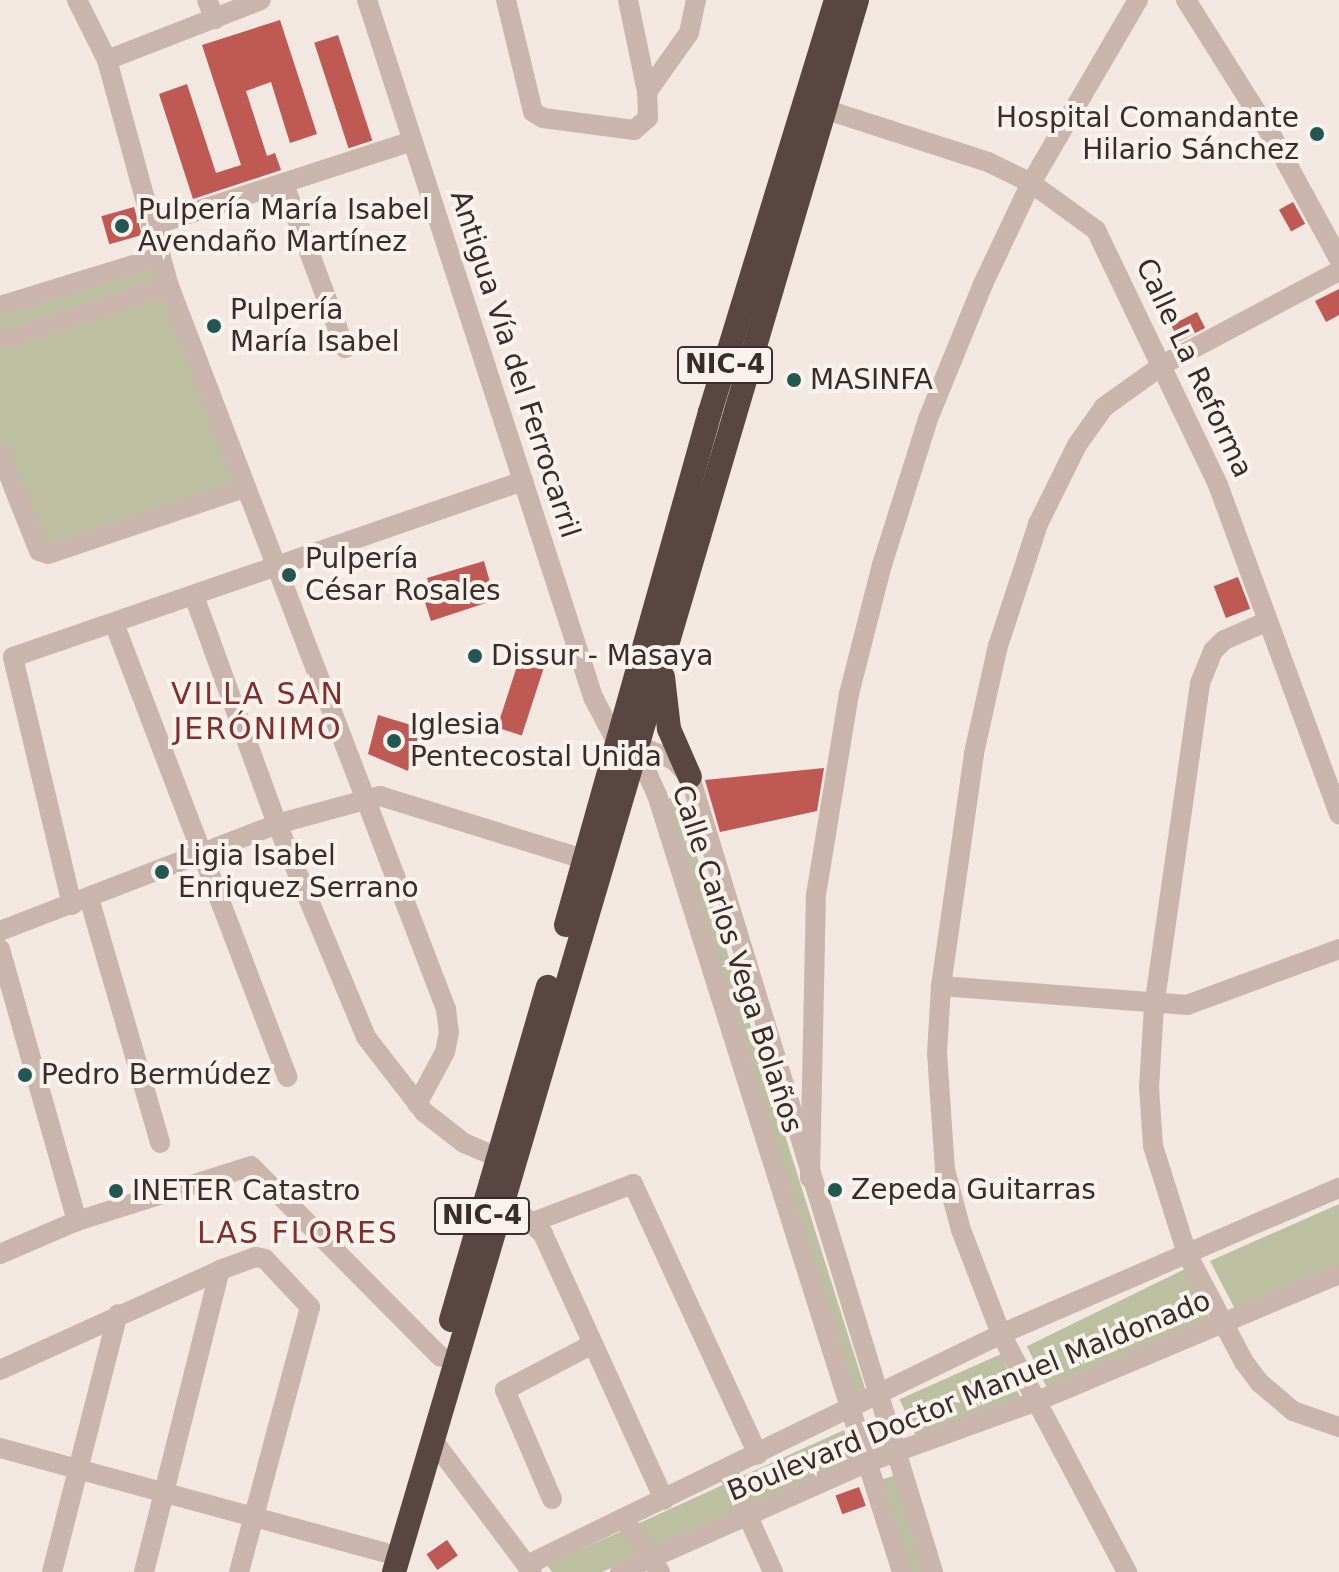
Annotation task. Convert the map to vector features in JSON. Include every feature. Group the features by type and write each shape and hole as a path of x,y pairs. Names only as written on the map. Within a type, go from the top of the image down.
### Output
{"highway":[{"name":"NIC-4","path":"630,750 710,412 836,0"},
{"name":"NIC-4","path":"385,1565 499,1158 662,655 857,0"},
{"path":"662,655 669,729 690,777"},
{"name":"NIC-4","path":"385,1565 432,1439 502,1210 593,862"}],"street":[{"path":"77,0 107,60 169,286 361,799 446,1009 449,1032 445,1052 417,1104"},
{"path":"207,0 215,19"},
{"path":"107,60 261,0"},
{"name":"Antigua Vía del Ferrocarril","path":"367,0 593,697 630,750"},
{"path":"506,0 533,112 543,118 634,130 648,118 647,92 628,0"},
{"path":"647,92 689,33 696,0"},
{"path":"810,1178 816,895 849,694 882,565 928,419 1031,183 1138,0"},
{"path":"1186,0 1273,138 1339,259"},
{"name":"Calle La Reforma","path":"824,109 936,144 1031,183 1096,230 1164,364 1218,485 1339,814"},
{"path":"151,226 285,187 413,141"},
{"path":"285,187 345,348"},
{"path":"0,306 159,257"},
{"path":"1127,1572 1001,1334 961,1230 945,1170 937,1054 941,986 974,753 998,646 1038,524 1077,445 1104,407 1164,364 1339,271"},
{"path":"0,335 11,338 169,286"},
{"path":"0,453 39,551 48,554 244,488"},
{"path":"160,1143 81,902 12,661 17,654 523,481"},
{"path":"194,596 277,824 366,1037 417,1104 464,1143 499,1158"},
{"path":"1268,621 1224,640 1213,651 1200,684 1154,1006 1149,1087 1153,1146 1187,1254 1244,1362 1275,1398 1323,1424 1339,1427"},
{"path":"114,623 287,1077"},
{"name":"Calle Carlos Vega Bolaños","path":"630,750 674,760 690,777 810,1178 933,1572"},
{"name":"Calle Carlos Vega Bolaños","path":"630,750 648,775 657,795 868,1462 895,1569"},
{"path":"0,931 277,824 361,799 406,800 593,862"},
{"path":"0,949 77,1221"},
{"path":"941,986 1154,1006 1218,998 1339,949"},
{"path":"0,1254 77,1221 251,1166 441,1357"},
{"path":"502,1210 533,1222 633,1184 758,1455"},
{"name":"Boulevard Doctor Manuel Maldonado","path":"530,1568 1001,1334 1339,1188"},
{"path":"533,1222 664,1500"},
{"path":"0,1370 118,1314 220,1270 260,1257 310,1307 239,1572"},
{"path":"144,1572 220,1270"},
{"name":"Boulevard Doctor Manuel Maldonado","path":"620,1572 655,1565 746,1514 868,1462 1035,1402 1339,1274"},
{"path":"52,1572 118,1314"},
{"path":"552,1499 505,1390 593,1344"},
{"path":"432,1439 530,1568"},
{"path":"0,1448 254,1515 385,1565"},
{"path":"727,1470 773,1572"},
{"path":"624,1519 655,1565"}],"green space":[{"path":"159,257 244,488 48,554 0,453 0,306"},
{"path":"678,796 867,1395 852,1399 667,799"},
{"path":"1339,1204 1339,1267 1237,1313 1210,1261"},
{"path":"1185,1269 1211,1322 1053,1399 1027,1346"},
{"path":"1001,1354 1021,1399 920,1444 900,1399"},
{"path":"844,1430 855,1460 602,1572 552,1572 547,1565"},
{"path":"899,1474 931,1572 912,1572 882,1480"}],"building":[{"path":"280,20 317,134 290,143 271,82 246,91 267,156 275,153 281,170 193,199 159,94 187,84 216,173 241,165 202,45"},
{"path":"338,35 372,141 349,148 314,43"},
{"path":"1293,202 1305,224 1291,232 1279,210"},
{"name":"Pulpería María Isabel Avendaño Martínez","path":"134,207 142,235 109,244 101,216"},
{"path":"1339,289 1339,315 1326,322 1315,301"},
{"path":"1197,312 1205,328 1179,341 1171,325"},
{"path":"484,561 495,600 431,621 420,587 429,584 427,578"},
{"path":"1238,577 1250,609 1226,618 1214,586"},
{"path":"519,660 544,668 522,736 497,728"},
{"name":"Iglesia Pentecostal Unida","path":"378,715 421,728 408,771 368,754"},
{"path":"824,768 817,811 720,832 705,780"},
{"path":"859,1487 866,1506 842,1514 836,1496"},
{"path":"447,1540 458,1556 437,1570 427,1554"}],"place":[{"name":"Hospital Comandante Hilario Sánchez","path":"1317,134"},
{"name":"Pulpería María Isabel Avendaño Martínez","path":"122,226"},
{"name":"Pulpería María Isabel","path":"214,326"},
{"name":"MASINFA","path":"794,380"},
{"name":"Pulpería César Rosales","path":"289,575"},
{"name":"Dissur - Masaya","path":"475,656"},
{"name":"Iglesia Pentecostal Unida","path":"394,741"},
{"name":"Ligia Isabel Enriquez Serrano","path":"162,872"},
{"name":"Pedro Bermúdez","path":"25,1075"},
{"name":"Zepeda Guitarras","path":"835,1190"},
{"name":"INETER Catastro","path":"116,1191"}],"district":[{"name":"VILLA SAN JERÓNIMO","path":"258,711"},
{"name":"LAS FLORES","path":"298,1233"}]}
